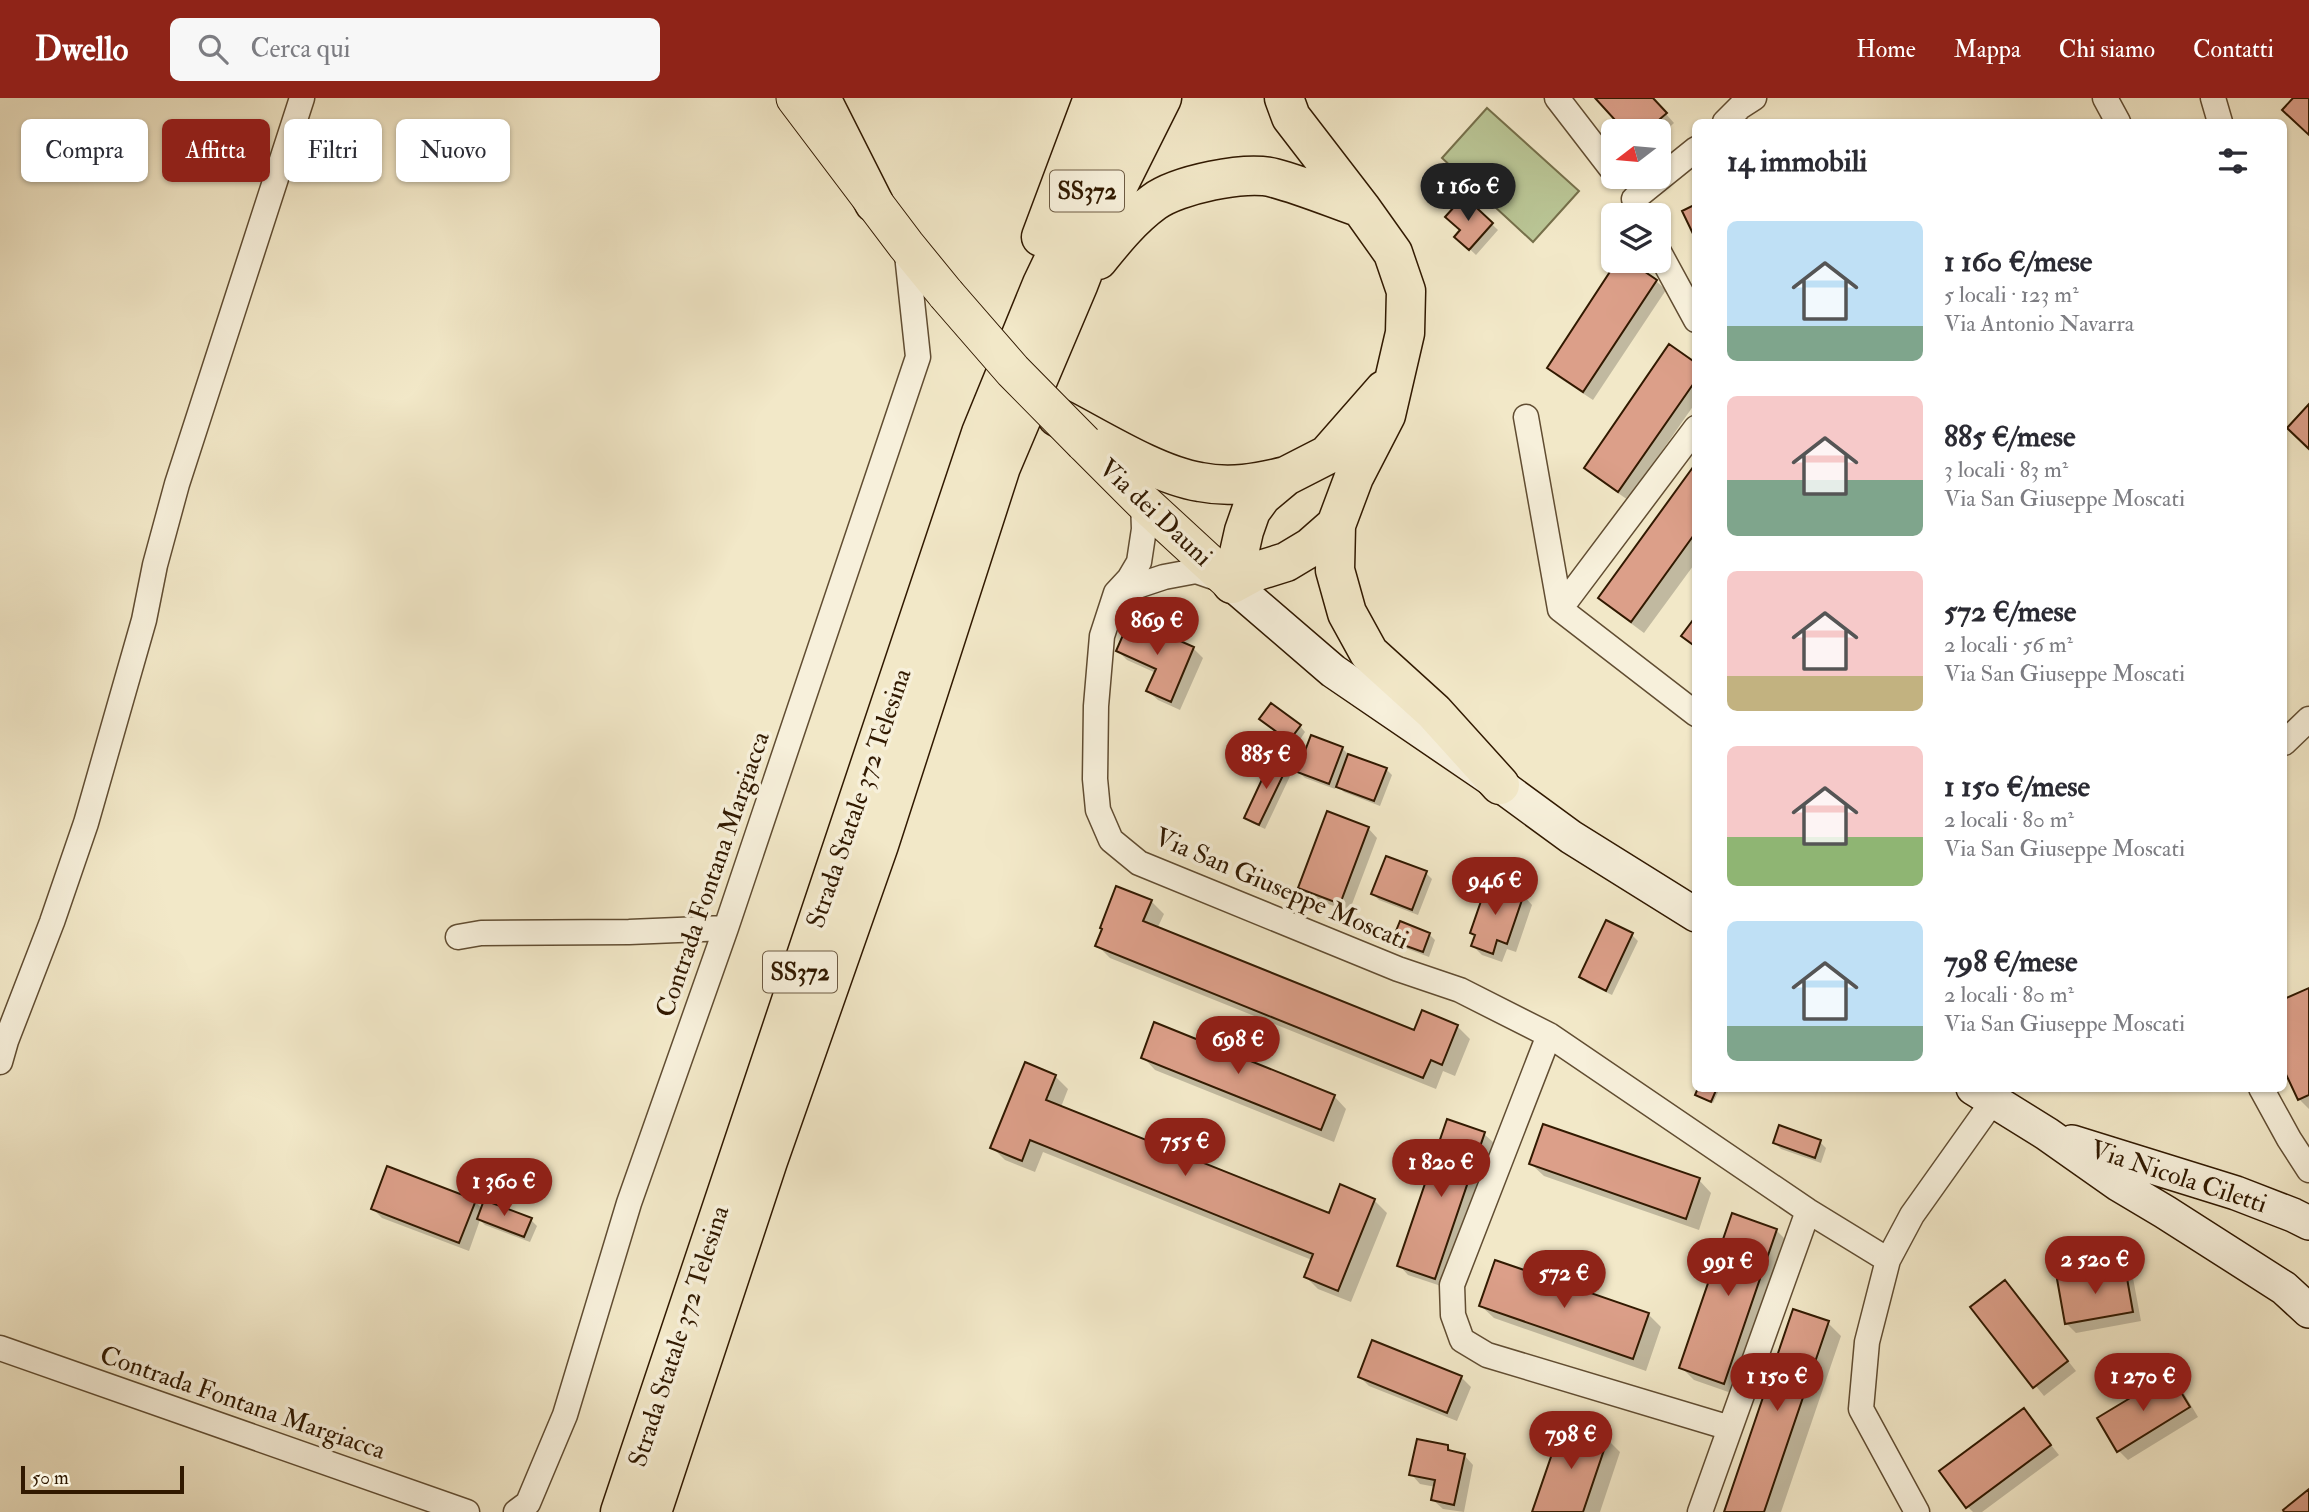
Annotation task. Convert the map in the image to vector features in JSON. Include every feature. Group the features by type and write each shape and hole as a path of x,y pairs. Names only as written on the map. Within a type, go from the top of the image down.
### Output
{"highway":[{"path":"821,98 874,203"},
{"path":"1093,98 1041,234 1061,284 1156,200 1197,184 1232,177 1271,177 1361,208"},
{"name":"Strada Statale 372 Telesina","path":"652,1512 768,1161 879,845 1061,284 1131,98"},
{"name":"Strada Statale 372 Telesina","path":"620,1512 981,433 1061,284 1111,200 1162,98"},
{"path":"1284,98 1291,117 1393,253 1406,291 1405,333 1386,415 1354,477 1336,525 1335,570 1347,613 1369,653 1434,712 1500,785"},
{"path":"1232,584 1244,531 1251,511 1262,496 1286,476 1327,455 1393,381"},
{"path":"1070,430 1186,479 1239,485 1286,476"},
{"path":"1232,584 1254,572 1286,562 1311,547 1336,525"}],"main road":[{"name":"Via dei Dauni","path":"795,98 905,245 1004,362 1143,502 1232,584 1333,671 1571,837 1692,913"},
{"path":"1983,1095 2284,1288 2309,1311"},
{"name":"Via Nicola Ciletti","path":"2047,1134 2236,1193 2309,1223"}],"street":[{"path":"0,1062 86,823 144,620 155,565 177,484 302,98"},
{"path":"1557,98 1601,155"},
{"path":"2105,98 2116,119"},
{"path":"2213,98 2219,119"},
{"path":"1642,203 1692,153"},
{"name":"Contrada Fontana Margiacca","path":"516,1512 528,1503 565,1415 629,1203 726,928 918,357 905,245"},
{"path":"1670,273 1692,313"},
{"path":"1526,417 1559,609 1692,711"},
{"path":"1559,609 1692,433"},
{"name":"Via San Giuseppe Moscati","path":"1143,502 1144,530 1139,562 1129,579 1115,593 1102,636 1096,706 1095,767 1098,810 1111,840 1139,863 1398,969 1460,990 1549,1035 1808,1211 1888,1261"},
{"path":"1115,593 1164,577 1196,571 1232,584"},
{"path":"2287,740 2309,719"},
{"path":"458,937 481,933 726,928"},
{"path":"1549,1035 1452,1285 1453,1315 1462,1340 1488,1355 1730,1428"},
{"path":"2263,1092 2288,1139 2309,1170"},
{"path":"1917,1512 1861,1409 1867,1342 1888,1261 1983,1095"},
{"path":"1700,1512 1808,1211"},
{"name":"Contrada Fontana Margiacca","path":"0,1348 467,1512"}],"green space":[{"path":"1487,108 1579,191 1533,242 1442,158"}],"building":[{"path":"1595,98 1653,98 1667,113 1660,119 1614,119"},
{"path":"2293,98 2309,98 2309,135 2282,110"},
{"path":"1464,196 1493,223 1469,250 1454,237 1460,230 1445,217"},
{"path":"1692,206 1692,232 1682,211"},
{"path":"1609,273 1647,273 1657,280 1583,392 1547,368"},
{"path":"1669,344 1692,360 1692,386 1618,492 1584,468"},
{"path":"2309,404 2309,449 2287,428"},
{"path":"1692,469 1692,538 1631,622 1598,598"},
{"path":"1130,619 1194,647 1171,702 1146,691 1156,669 1116,651"},
{"path":"1692,621 1692,644 1681,636"},
{"path":"1271,703 1301,725 1289,741 1259,719"},
{"path":"1311,735 1343,747 1329,784 1297,772"},
{"path":"1348,754 1387,768 1374,801 1336,787"},
{"path":"1272,758 1288,765 1259,825 1244,818"},
{"path":"1327,811 1369,827 1340,904 1298,888"},
{"path":"1386,856 1427,871 1412,910 1371,894"},
{"path":"1488,881 1524,894 1507,944 1497,940 1493,954 1471,946 1475,935 1470,933"},
{"path":"1116,886 1152,900 1143,921 1414,1030 1422,1010 1458,1025 1442,1065 1431,1060 1423,1078 1095,946"},
{"path":"1606,920 1633,933 1606,991 1579,977"},
{"path":"1400,921 1430,933 1423,952 1392,941"},
{"path":"2309,988 2309,1095 2298,1100 2287,1076 2287,998"},
{"path":"1154,1022 1335,1095 1321,1130 1141,1058"},
{"path":"1025,1062 1056,1075 1046,1100 1329,1213 1340,1184 1375,1199 1338,1291 1304,1277 1313,1254 1030,1140 1022,1161 990,1148"},
{"path":"1696,1092 1715,1092 1711,1102 1695,1095"},
{"path":"1447,1119 1485,1132 1435,1279 1397,1266"},
{"path":"1543,1124 1700,1178 1686,1219 1529,1164"},
{"path":"1779,1125 1821,1140 1815,1158 1773,1143"},
{"path":"387,1166 476,1200 459,1243 371,1209"},
{"path":"484,1200 532,1218 524,1237 477,1219"},
{"path":"1732,1213 1777,1229 1724,1384 1679,1368"},
{"path":"1495,1260 1649,1313 1633,1359 1479,1306"},
{"path":"2125,1267 2133,1312 2065,1324 2057,1279"},
{"path":"2005,1280 2068,1361 2033,1388 1970,1307"},
{"path":"1793,1309 1829,1321 1764,1512 1724,1512"},
{"path":"1372,1340 1462,1376 1447,1413 1358,1377"},
{"path":"2170,1374 2190,1407 2117,1452 2097,1418"},
{"path":"2024,1408 2051,1445 1966,1508 1939,1471"},
{"path":"1563,1422 1608,1438 1583,1512 1532,1512"},
{"path":"1417,1439 1448,1445 1448,1450 1465,1454 1454,1505 1431,1500 1435,1480 1409,1475"},
{"path":"2309,1489 2309,1512 2284,1512 2283,1510"}]}
